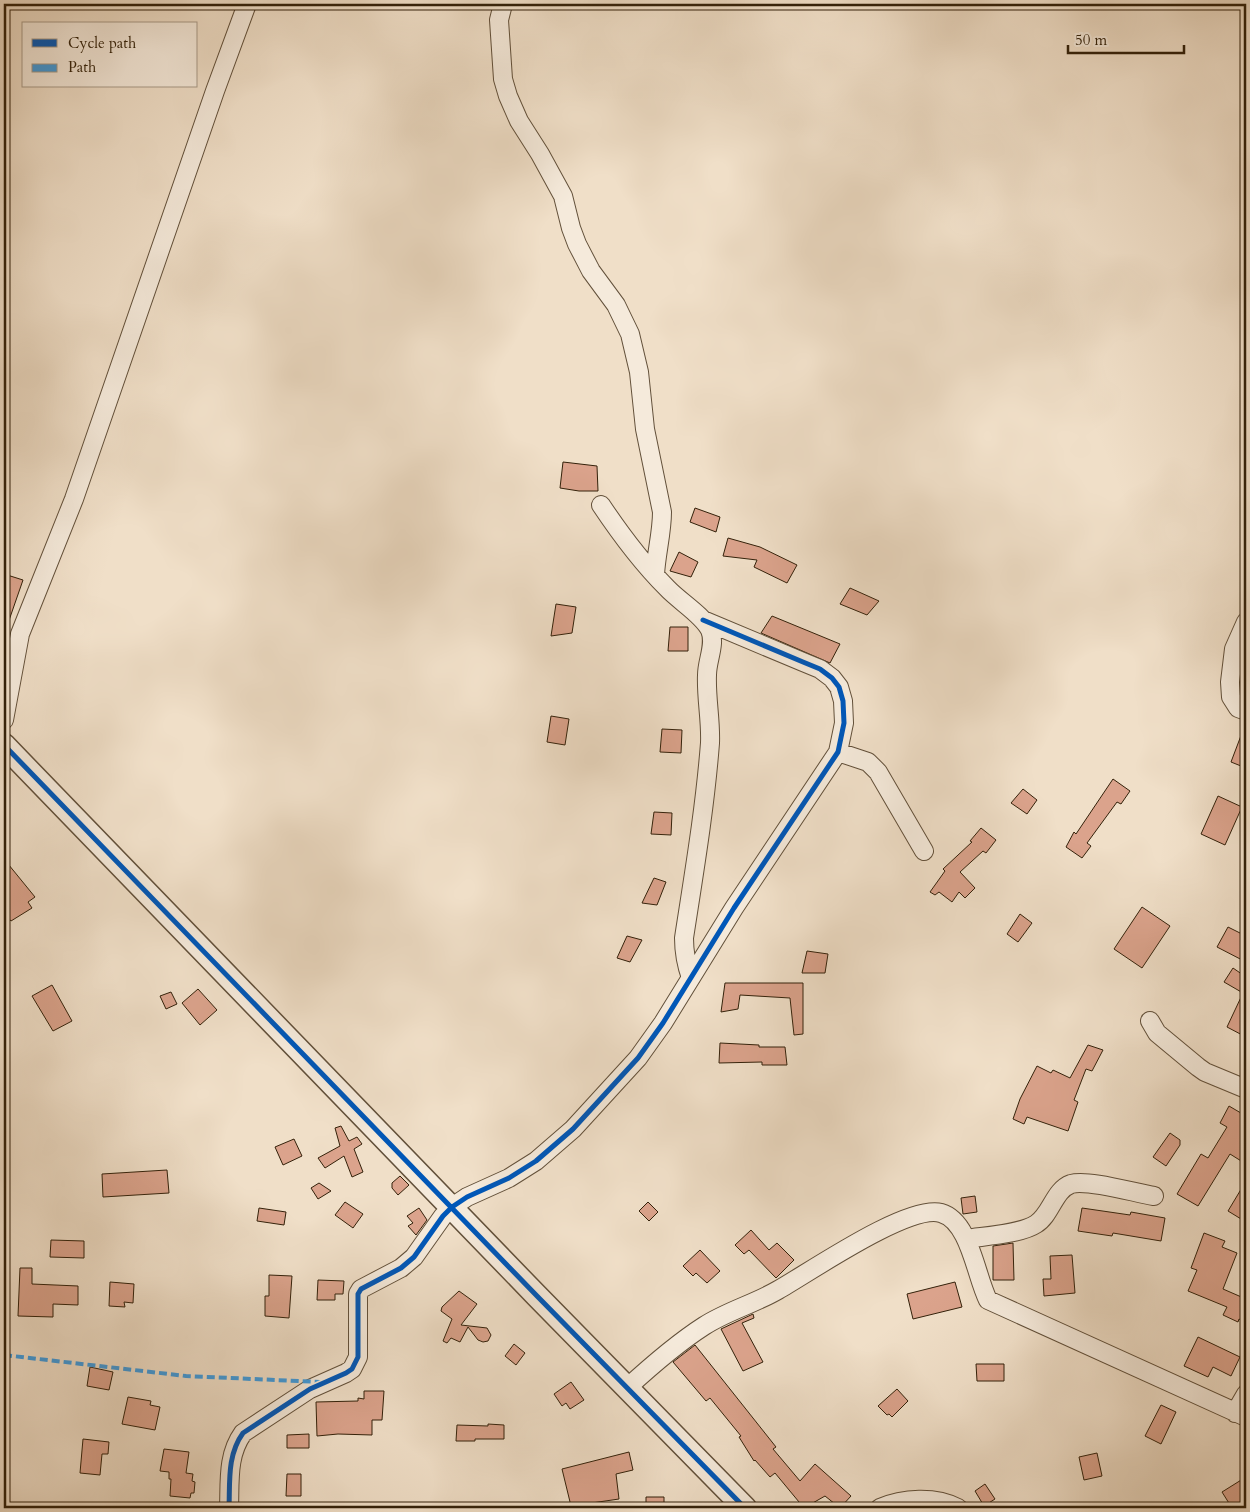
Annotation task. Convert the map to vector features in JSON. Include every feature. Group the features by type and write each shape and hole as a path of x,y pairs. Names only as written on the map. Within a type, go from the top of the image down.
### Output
{"street":[{"path":"4,720 20,634 74,499 215,91 247,4"},
{"path":"503,4 498,20 503,79 508,96 519,121 563,196 577,244 592,271 616,305 630,334 638,372 645,429 662,512 655,575"},
{"path":"601,505 624,538 655,575 677,599 703,620 709,628 712,642 707,671 710,741 702,820 684,938 686,965 691,978"},
{"path":"229,1508 232,1454 235,1444 242,1433 310,1389 352,1369 358,1357 358,1294 360,1289 401,1268 414,1257 443,1216 452,1207 467,1197 509,1178 529,1165 573,1128 638,1058 691,978 734,908 838,752 844,723 843,701 839,687 832,678 820,669 703,620"},
{"path":"1246,622 1234,649 1230,682 1231,697 1238,708 1246,711"},
{"path":"4,745 626,1388 745,1508"},
{"path":"838,752 868,762 878,772 924,852"},
{"path":"1150,1021 1157,1033 1205,1072 1246,1089"},
{"path":"966,1239 1024,1230 1037,1224 1045,1216 1062,1190 1070,1185 1083,1183 1154,1196"},
{"path":"626,1388 667,1353 705,1325 778,1290 823,1262 892,1225 926,1213 941,1213 953,1220 966,1239 988,1300 1240,1415 1246,1394"},
{"path":"880,1508 904,1501 919,1500 937,1501 958,1508"}],"building":[{"path":"563,462 597,466 598,491 560,488"},
{"path":"695,508 720,517 716,532 690,522"},
{"path":"728,538 760,547 797,565 787,583 754,567 757,560 723,556"},
{"path":"679,552 698,562 691,577 670,571"},
{"path":"4,574 23,580 6,629 4,629"},
{"path":"850,588 879,601 867,615 840,604"},
{"path":"556,604 576,607 572,633 551,636"},
{"path":"772,616 840,644 830,663 761,633"},
{"path":"670,627 688,627 688,651 668,651"},
{"path":"551,716 569,719 565,745 547,742"},
{"path":"1246,726 1246,768 1231,762"},
{"path":"662,729 682,730 681,753 660,752"},
{"path":"1113,779 1130,791 1121,804 1117,802 1087,843 1091,846 1082,858 1066,847 1074,832 1076,834"},
{"path":"1023,789 1037,800 1027,814 1011,803"},
{"path":"1218,796 1242,807 1225,845 1201,834"},
{"path":"654,812 672,813 671,835 651,834"},
{"path":"981,828 996,840 986,853 983,851 960,872 975,888 965,898 959,892 952,902 939,892 935,895 930,892 945,871 943,869 972,842 970,841"},
{"path":"4,859 35,897 28,902 32,908 11,921 4,913"},
{"path":"654,878 666,882 657,905 642,903"},
{"path":"1142,907 1170,926 1142,968 1114,949"},
{"path":"1020,914 1032,923 1018,942 1007,934"},
{"path":"1228,927 1246,936 1246,962 1217,947"},
{"path":"627,936 642,940 630,962 617,958"},
{"path":"807,951 828,954 825,973 802,973"},
{"path":"1233,968 1246,977 1246,1037 1227,1027 1243,993 1224,982"},
{"path":"725,983 803,983 803,1034 794,1035 790,998 740,995 738,1009 721,1012"},
{"path":"52,985 72,1021 53,1031 32,996"},
{"path":"198,989 217,1010 200,1025 182,1003"},
{"path":"171,992 177,1004 166,1009 160,996"},
{"path":"720,1043 759,1045 759,1047 785,1047 787,1065 762,1065 762,1062 719,1063"},
{"path":"1088,1045 1103,1050 1092,1071 1086,1069 1074,1100 1078,1102 1068,1131 1027,1117 1024,1124 1013,1119 1020,1099 1037,1066 1051,1073 1053,1070 1070,1078"},
{"path":"1229,1106 1246,1116 1246,1164 1230,1154 1198,1206 1177,1194 1201,1154 1208,1158 1227,1127 1220,1123"},
{"path":"341,1126 349,1141 357,1137 362,1144 354,1149 363,1172 352,1177 344,1156 325,1168 318,1158 340,1146 335,1128"},
{"path":"1170,1133 1180,1140 1180,1145 1166,1166 1153,1157"},
{"path":"294,1139 302,1156 283,1165 275,1147"},
{"path":"167,1170 169,1193 103,1197 102,1174"},
{"path":"400,1176 409,1185 398,1195 392,1188 392,1183"},
{"path":"1246,1181 1246,1222 1228,1211"},
{"path":"319,1183 331,1191 318,1199 311,1188"},
{"path":"975,1196 977,1212 963,1214 961,1198"},
{"path":"345,1202 363,1214 353,1228 335,1215"},
{"path":"648,1202 658,1212 649,1221 639,1211"},
{"path":"259,1208 286,1212 284,1225 257,1221"},
{"path":"419,1208 427,1220 416,1235 408,1226 413,1223 407,1216"},
{"path":"1082,1208 1130,1215 1131,1212 1165,1218 1161,1241 1113,1233 1112,1236 1078,1231"},
{"path":"751,1230 769,1250 777,1243 794,1260 776,1278 749,1250 744,1254 735,1245"},
{"path":"1204,1233 1225,1241 1222,1247 1237,1253 1223,1289 1246,1299 1246,1323 1239,1319 1238,1322 1223,1315 1227,1307 1188,1291 1197,1270 1191,1268"},
{"path":"51,1240 84,1241 84,1258 50,1257"},
{"path":"1013,1243 1014,1280 993,1280 993,1246"},
{"path":"700,1250 720,1271 707,1283 696,1273 693,1276 683,1266"},
{"path":"1072,1255 1075,1293 1044,1296 1043,1279 1051,1279 1050,1256"},
{"path":"20,1268 32,1268 32,1284 78,1286 78,1305 53,1304 53,1317 18,1316"},
{"path":"269,1275 292,1276 289,1318 265,1316 265,1296 269,1296"},
{"path":"318,1280 344,1281 343,1294 335,1294 335,1300 317,1300"},
{"path":"110,1282 134,1284 133,1303 124,1302 125,1307 109,1306"},
{"path":"955,1282 962,1307 913,1319 907,1294"},
{"path":"459,1291 477,1304 461,1325 487,1328 491,1335 488,1341 478,1340 468,1327 460,1342 451,1338 447,1343 443,1341 452,1319 441,1311 442,1307"},
{"path":"753,1314 754,1318 742,1323 763,1362 743,1371 721,1329"},
{"path":"1198,1337 1240,1357 1231,1376 1213,1367 1208,1377 1184,1366"},
{"path":"514,1344 525,1353 516,1365 505,1356"},
{"path":"695,1345 776,1447 773,1449 800,1481 815,1464 851,1496 840,1508 825,1496 804,1508 775,1473 770,1477 754,1461 739,1437 741,1436 710,1398 706,1401 673,1362"},
{"path":"976,1364 1004,1364 1004,1381 977,1381"},
{"path":"90,1367 113,1372 109,1390 87,1386"},
{"path":"571,1382 584,1400 570,1409 566,1403 562,1406 554,1394"},
{"path":"897,1389 908,1401 892,1417 889,1414 887,1415 878,1406"},
{"path":"364,1391 384,1391 382,1420 372,1420 372,1435 338,1434 317,1436 316,1402 358,1401 358,1398 364,1399"},
{"path":"128,1397 151,1401 150,1405 160,1407 155,1430 122,1424"},
{"path":"1161,1405 1176,1412 1161,1444 1145,1436"},
{"path":"488,1424 504,1425 504,1439 456,1441 457,1425 488,1426"},
{"path":"309,1434 309,1448 287,1448 287,1435"},
{"path":"83,1439 109,1442 108,1454 102,1454 100,1475 80,1473"},
{"path":"164,1449 189,1452 186,1473 193,1474 192,1481 195,1482 194,1493 191,1493 190,1498 170,1496 171,1479 169,1479 169,1472 160,1471"},
{"path":"629,1452 633,1470 616,1474 619,1499 571,1506 562,1469"},
{"path":"1097,1453 1102,1476 1084,1480 1079,1457"},
{"path":"287,1474 301,1474 301,1496 286,1496"},
{"path":"1246,1477 1246,1502 1236,1508 1232,1508 1222,1492"},
{"path":"985,1484 995,1499 984,1506 975,1491"},
{"path":"646,1497 664,1497 664,1508 646,1508"}],"marked path":[{"path":"4,1355 186,1376 320,1382"}],"cycle path":[{"path":"229,1508 232,1460 234,1450 243,1433 310,1389 352,1369 358,1357 358,1294 361,1289 401,1268 414,1257 443,1216 452,1207 467,1197 509,1178 536,1161 573,1129 638,1058 663,1023 734,908 838,752 844,723 843,701 839,687 832,678 820,669 703,620"},
{"path":"4,745 537,1296 745,1508"}]}
